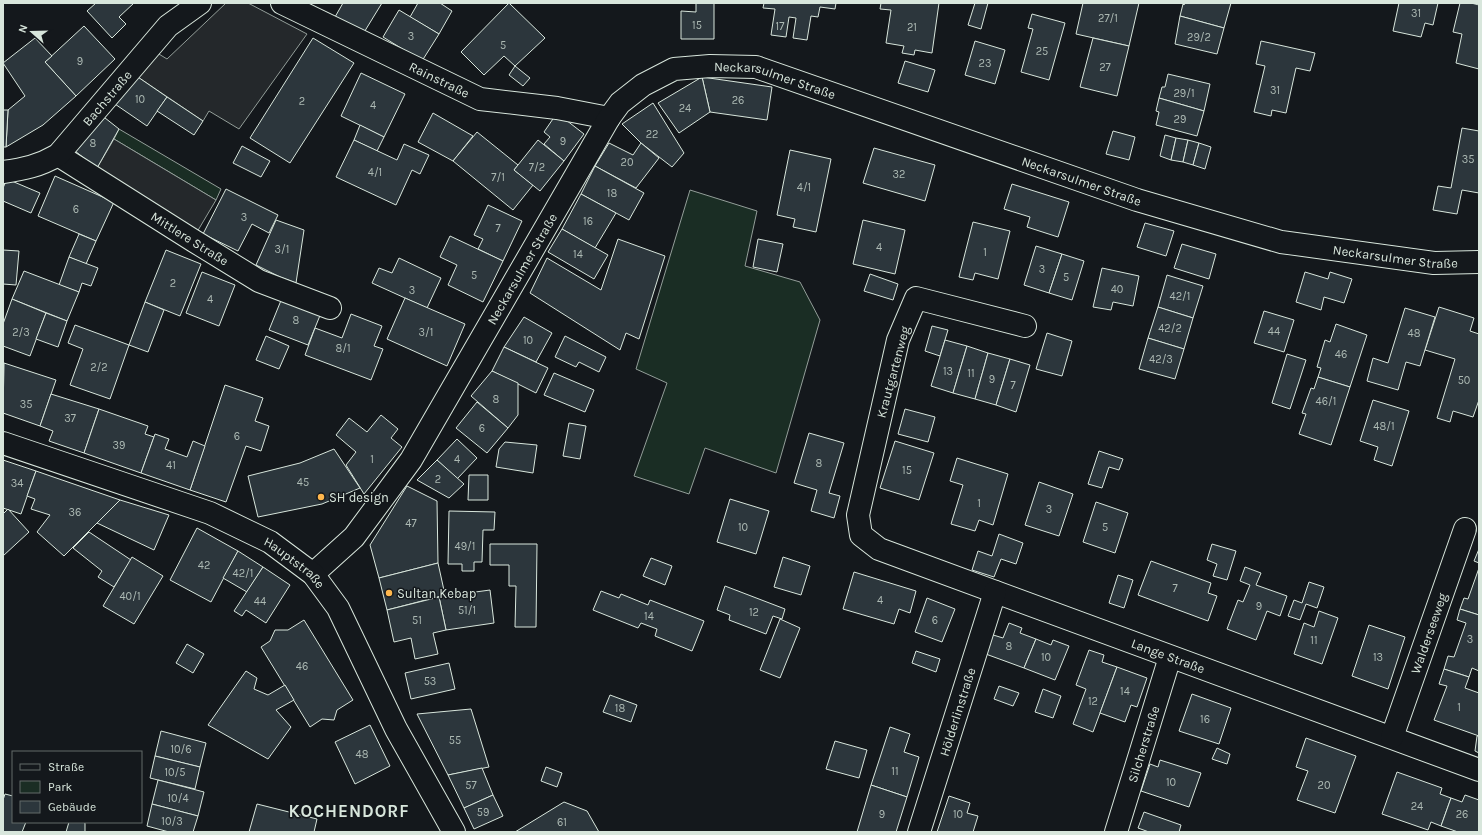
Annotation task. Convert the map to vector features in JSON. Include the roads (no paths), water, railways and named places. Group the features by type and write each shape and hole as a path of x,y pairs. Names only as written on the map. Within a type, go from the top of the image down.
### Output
{"street":[{"name":"Bachstraße","path":"3,172 26,169 58,155 168,26 200,3"},
{"name":"Rainstraße","path":"282,3 480,99 557,108 609,118"},
{"name":"Neckarsulmer Straße","path":"313,574 354,537 411,460 609,118 620,103 643,85 674,69 710,66 756,67 1137,200 1281,242 1434,263 1479,262"},
{"name":"Mittlere Straße","path":"58,155 259,281 330,308"},
{"name":"Krautgartenweg","path":"861,535 858,515 859,507 898,340 916,298 1025,326"},
{"name":"Hauptstraße","path":"3,443 210,514 270,542 313,574 338,608 396,729 454,832"},
{"name":"Walderseeweg","path":"1392,737 1465,529"},
{"name":"Lange Straße","path":"861,535 879,549 1479,770"},
{"name":"Hölderlinstraße","path":"919,832 995,592"},
{"name":"Silcherstraße","path":"1116,832 1170,657"}],"place":[{"name":"SH design","path":"321,497"},
{"name":"Sultan Kebap","path":"389,593"}],"district":[{"name":"KOCHENDORF","path":"349,811"}]}
